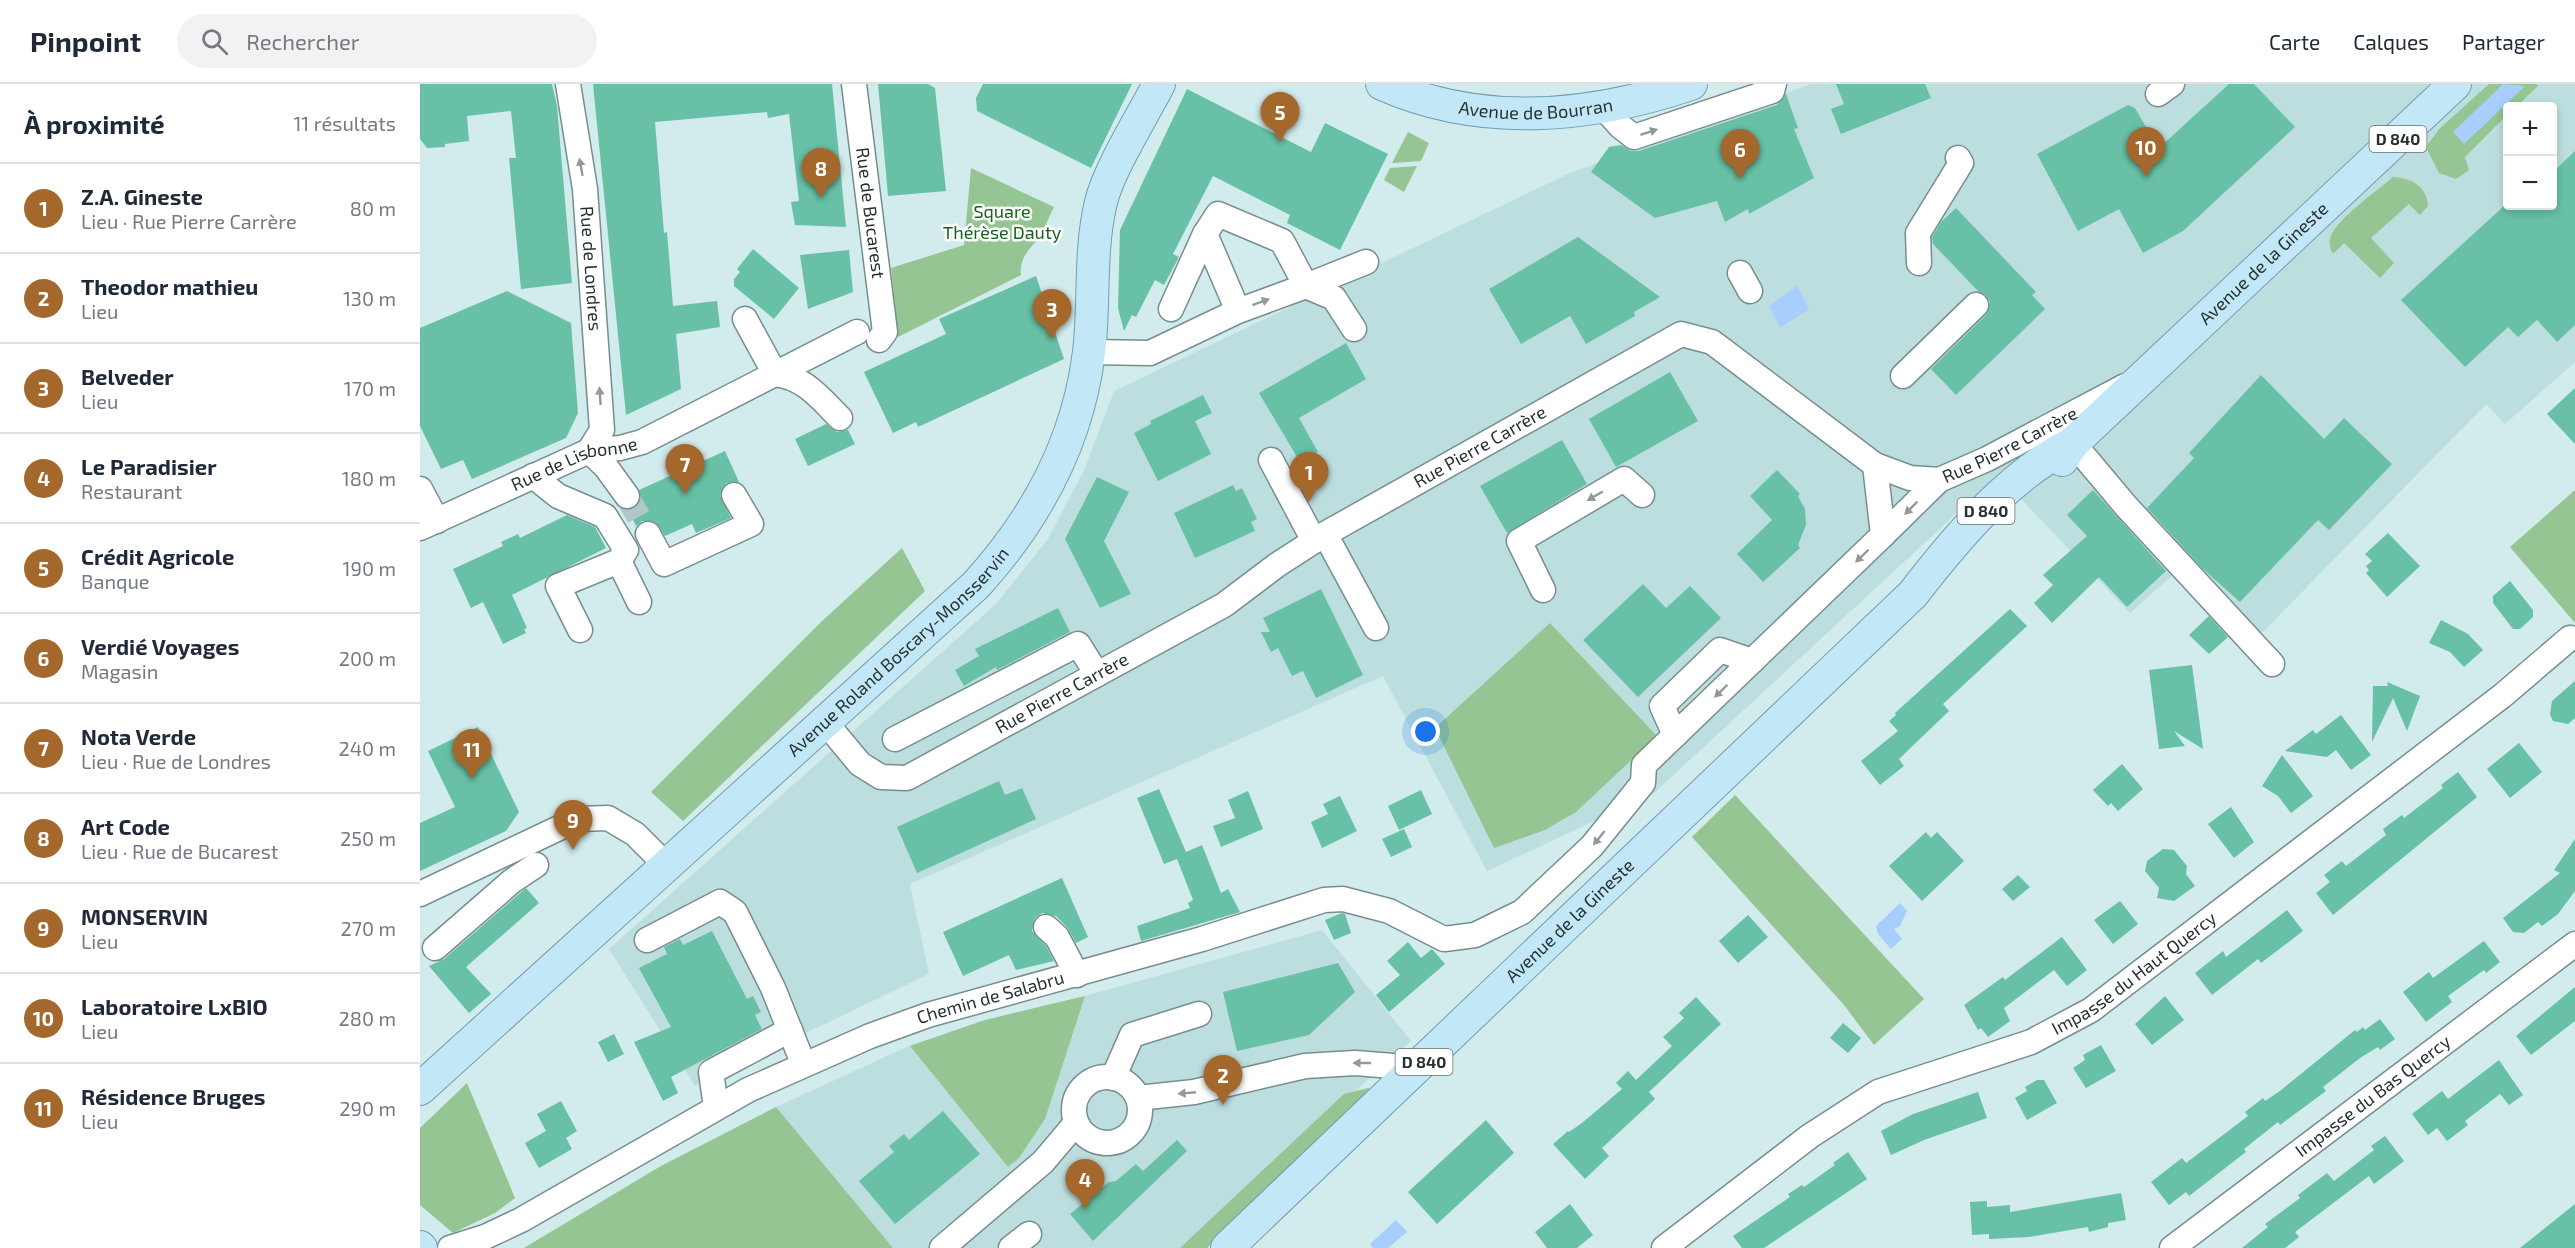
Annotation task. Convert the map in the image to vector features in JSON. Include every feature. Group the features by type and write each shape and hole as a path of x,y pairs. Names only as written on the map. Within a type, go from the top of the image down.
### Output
{"main road":[{"name":"Avenue Roland Boscary-Monsservin","path":"420,1089 976,585 1007,552 1050,482 1069,438 1089,352 1094,247 1102,199 1159,84"},
{"name":"Avenue de Bourran","path":"1382,84 1424,99 1468,110 1500,114 1558,113 1604,108 1646,99 1690,84"},
{"name":"Avenue de la Gineste","path":"1227,1248 1912,594 1946,570 2007,516 2057,468 2073,443 2455,84"}],"street":[{"name":"Rue de Londres","path":"568,84 585,189 603,430 589,451"},
{"name":"Rue de Bucarest","path":"854,84 885,332 879,340"},
{"path":"1604,108 1620,126 1634,137 1772,91 1774,84"},
{"path":"1918,263 1918,233 1951,182 1961,163 1958,158"},
{"path":"1171,309 1205,234 1218,214 1282,241 1306,286 1334,298 1354,329"},
{"path":"1205,234 1238,311"},
{"path":"1089,352 1150,353 1207,324 1366,262"},
{"path":"1903,376 1977,305"},
{"path":"745,319 776,374 793,376 816,393 835,420"},
{"name":"Rue de Lisbonne","path":"428,525 589,451 620,448 642,442 857,332"},
{"name":"Rue Pierre Carrère","path":"825,722 860,765 881,777 908,778 1224,605 1319,537 1681,334 1712,342 1875,465 1910,478 1939,480 1986,459 2044,426 2148,374"},
{"path":"2073,443 2125,505 2272,664"},
{"path":"589,451 606,467 627,496"},
{"path":"1271,460 1376,628"},
{"path":"1875,465 1883,535"},
{"path":"533,476 558,496 605,516 627,550 619,561 558,586 580,630"},
{"path":"1543,590 1519,541 1624,478 1642,495"},
{"name":"Chemin de Salabru","path":"450,1248 484,1237 521,1220 716,1107 803,1063 915,1019 1202,939 1324,900 1343,899 1389,911 1444,939 1475,935 1522,912 1593,846 1643,783 1644,765 1939,480"},
{"path":"420,489 428,525"},
{"path":"648,534 664,564 751,524 734,495"},
{"path":"619,561 639,602"},
{"name":"Impasse du Haut Quercy","path":"1664,1248 1810,1136 1878,1092 2031,1042 2091,1010 2502,696 2570,638"},
{"path":"895,739 1078,644 1097,674"},
{"path":"420,894 578,819 608,818 635,834 667,866"},
{"path":"435,948 512,881 536,865"},
{"path":"647,940 720,902 735,912 773,988 803,1063"},
{"path":"1522,912 1548,942"},
{"path":"1046,927 1057,937 1077,975"},
{"name":"Impasse du Bas Quercy","path":"2172,1248 2575,944"},
{"path":"1113,1078 1132,1035 1199,1014"},
{"path":"716,1107 711,1072 790,1030"},
{"path":"1138,1098 1194,1092 1305,1066 1355,1063 1418,1068"},
{"path":"1043,1162 1096,1142 1117,1142 1134,1129 1140,1109 1138,1098 1132,1089 1113,1078 1093,1080 1078,1094 1074,1103 1076,1123 1081,1131 1096,1142"},
{"path":"942,1248 1043,1162 1076,1123"}],"shaded area":[{"path":"1811,84 2575,84 2575,362 2505,424 2486,404 2258,637 2185,564 2130,613 1998,475 1653,794 1487,871 1383,676 910,884 929,974 695,1086 609,949 996,604 1048,539 1085,468 1114,391 1570,173"},
{"path":"1322,930 1411,1041 1181,1248 524,1248 661,1166 776,1107 909,1046 985,1020 1085,996"}],"green space":[{"path":"2489,84 2536,84 2538,86 2521,102 2503,102 2503,119 2465,157 2469,170 2456,179 2439,173 2426,147 2439,129"},
{"path":"1408,132 1429,143 1421,161 1392,163"},
{"path":"1417,166 1404,192 1384,180 1390,168"},
{"name":"Square Thérèse Dauty","path":"971,168 1054,207 1041,233 1024,257 1021,275 898,337 891,268 964,245"},
{"path":"2393,177 2417,184 2425,193 2428,206 2420,215 2409,204 2371,238 2394,263 2380,278 2344,243 2333,254 2330,241 2335,229 2342,221"},
{"path":"2575,490 2575,623 2510,547"},
{"path":"902,548 925,591 683,821 651,792 821,622"},
{"path":"1550,623 1657,736 1576,812 1545,830 1494,848 1435,728"},
{"path":"1735,795 1924,999 1874,1045 1844,1005 1692,837"},
{"path":"1085,996 1045,1119 1019,1158 1008,1167 910,1046 985,1020"},
{"path":"467,1083 515,1198 495,1213 453,1233 420,1205 420,1128"},
{"path":"1368,1088 1373,1091 1207,1248 1180,1248 1344,1094"},
{"path":"776,1107 893,1248 524,1248 661,1166"}],"water":[{"path":"2503,84 2525,86 2508,102 2503,102 2503,107 2464,144 2453,132"},
{"path":"1797,286 1809,309 1780,328 1769,306"},
{"path":"1900,903 1907,911 1900,926 1894,929 1902,939 1891,949 1878,934 1876,926"},
{"path":"1396,1220 1407,1232 1388,1248 1373,1248 1370,1244"}],"building":[{"path":"420,84 552,84 557,106 572,283 521,289 509,158 516,158 511,111 467,116 469,141 445,144 445,147 427,148 420,139"},
{"path":"593,84 832,84 846,227 795,225 791,202 799,201 789,114 768,118 767,112 655,122 664,233 667,232 673,306 717,301 720,327 676,334 681,389 626,415"},
{"path":"878,84 928,84 935,88 946,191 888,196"},
{"path":"983,84 1132,84 1091,168 977,111 976,98"},
{"path":"1836,84 1925,84 1931,98 1841,134 1831,109 1844,104"},
{"path":"2229,84 2254,84 2295,127 2183,231 2143,253 2119,209 2078,231 2037,154 2128,105 2135,108 2160,147"},
{"path":"1187,89 1311,152 1325,123 1388,154 1340,250 1287,223 1290,215 1213,176 1173,254 1179,257 1164,285 1155,280 1136,317 1132,315 1124,331 1118,308 1120,230"},
{"path":"1786,94 1798,128 1794,129 1814,178 1749,214 1748,209 1725,222 1717,201 1655,218 1591,172 1609,147 1621,145 1631,151 1639,151 1777,105"},
{"path":"2575,151 2575,325 2557,342 2537,320 2518,337 2508,327 2465,367 2401,300 2503,207 2503,210 2557,210 2557,168"},
{"path":"1956,208 2036,292 2032,295 2045,309 1956,395 1931,369 1986,315 1990,302 1986,295 1978,291 1933,244 1932,237 1941,222"},
{"path":"1578,237 1660,297 1634,312 1635,316 1586,344 1570,316 1521,344 1489,289"},
{"path":"753,249 799,288 774,319 734,286 734,279 740,272 737,269"},
{"path":"849,250 853,292 808,309 800,255"},
{"path":"1036,276 1064,359 918,427 916,422 893,433 864,372 946,334 939,319"},
{"path":"507,291 571,323 578,413 566,438 472,479 463,460 441,469 420,426 420,328"},
{"path":"1346,343 1366,379 1299,418 1318,452 1300,462 1259,393"},
{"path":"1670,372 1698,421 1616,467 1589,419"},
{"path":"2261,375 2324,439 2344,418 2392,464 2329,530 2318,520 2240,602 2203,569 2147,508 2194,458 2189,453"},
{"path":"2575,388 2575,444 2547,414"},
{"path":"1203,395 1212,413 1195,421 1211,454 1158,481 1134,433 1151,424 1150,421"},
{"path":"826,424 837,432 848,430 855,444 808,466 795,439"},
{"path":"1562,440 1587,484 1507,533 1480,486"},
{"path":"725,451 739,482 726,483 720,495 731,518 696,533 692,524 665,536 655,522 642,521 636,526 628,510 640,502 639,490"},
{"path":"1777,470 1800,494 1798,496 1805,509 1806,525 1798,545 1800,548 1763,582 1737,554 1772,520 1750,496"},
{"path":"1097,477 1129,492 1104,541 1131,594 1100,608 1065,539"},
{"path":"1233,485 1236,491 1242,488 1257,519 1251,522 1255,531 1195,558 1174,513"},
{"path":"2093,490 2166,571 2127,607 2099,577 2052,623 2034,603 2053,585 2043,575 2087,536 2067,515"},
{"path":"567,515 595,527 606,548 512,595 527,628 524,629 526,633 503,644 483,602 471,608 453,569 503,546 501,542 518,534 520,538"},
{"path":"2388,533 2420,566 2387,597 2366,573 2369,570 2366,566 2372,561 2365,554"},
{"path":"2510,581 2533,610 2533,617 2520,629 2513,629 2493,603 2493,596"},
{"path":"1643,584 1666,608 1690,586 1721,618 1638,697 1583,640"},
{"path":"1321,589 1363,675 1316,698 1303,671 1292,676 1278,648 1271,652 1261,632 1270,632 1263,618"},
{"path":"1058,608 1070,632 997,670 996,667 964,686 955,670 979,656 975,649"},
{"path":"2010,609 2027,626 1943,704 1949,711 1899,759 1904,766 1880,785 1861,761 1898,731 1889,721"},
{"path":"2209,616 2228,637 2209,654 2189,635"},
{"path":"2441,620 2468,634 2483,650 2464,667 2450,652 2429,643"},
{"path":"2192,665 2203,749 2174,731 2185,746 2159,749 2149,670"},
{"path":"2575,681 2575,718 2568,724 2553,721 2550,714 2552,701"},
{"path":"2387,682 2420,696 2407,731 2393,698 2372,742 2373,686 2388,686"},
{"path":"2341,715 2371,755 2351,770 2336,750 2327,757 2285,751 2313,730 2316,734"},
{"path":"478,727 519,812 506,831 420,871 420,823 455,807 428,751"},
{"path":"2519,743 2542,772 2510,798 2487,769"},
{"path":"2282,755 2313,796 2291,813 2278,796 2262,786"},
{"path":"2122,764 2143,789 2118,811 2111,803 2108,806 2093,790"},
{"path":"2458,772 2477,797 2333,915 2316,893 2330,882 2324,875 2342,861 2346,866 2386,835 2383,829 2402,815 2404,818 2443,788 2441,785"},
{"path":"999,781 1005,795 1022,788 1036,819 917,873 897,827"},
{"path":"1159,789 1186,852 1202,845 1221,893 1228,889 1240,912 1141,941 1137,926 1190,908 1188,903 1193,900 1177,859 1164,864 1137,798"},
{"path":"1421,790 1432,814 1399,830 1388,806"},
{"path":"1248,791 1263,829 1221,847 1213,826 1235,818 1228,800"},
{"path":"1340,796 1357,831 1322,848 1311,822 1328,814 1323,804"},
{"path":"2231,807 2254,842 2234,858 2208,824"},
{"path":"1404,829 1412,847 1391,857 1382,839"},
{"path":"1926,832 1931,838 1937,832 1964,861 1922,901 1889,866"},
{"path":"2575,839 2575,891 2558,914 2542,926 2538,922 2524,933 2513,932 2503,918 2560,873 2554,870"},
{"path":"2163,849 2174,850 2187,866 2186,874 2195,886 2174,901 2157,898 2159,888 2145,871 2147,861"},
{"path":"2018,875 2030,887 2013,901 2002,889"},
{"path":"1062,878 1088,937 1076,943 1067,927 1056,916 1042,913 1035,918 1032,931 1046,946 1054,961 1016,970 1009,955 963,976 943,932"},
{"path":"526,888 539,903 466,967 491,994 469,1013 429,966 444,959"},
{"path":"2120,901 2138,924 2113,944 2094,920"},
{"path":"2287,910 2303,931 2261,963 2258,959 2212,995 2195,973 2223,951 2226,957"},
{"path":"1342,913 1345,914 1351,933 1334,940 1325,920"},
{"path":"1748,915 1768,937 1738,963 1719,941"},
{"path":"712,931 747,999 753,996 761,1012 755,1015 762,1029 671,1077 678,1093 663,1101 634,1042 671,1027 639,968 667,954 664,947 680,939 683,945"},
{"path":"2062,937 2087,970 2067,986 2054,970 2004,1008 2010,1021 1988,1037 1981,1028 1978,1030 1964,1005 2003,977 2005,980"},
{"path":"2484,941 2500,962 2486,973 2484,970 2448,996 2452,1002 2426,1022 2403,992 2429,972 2433,978"},
{"path":"1408,942 1421,958 1432,949 1445,964 1389,1012 1376,995 1400,975 1387,961"},
{"path":"1338,963 1355,992 1309,1035 1237,1051 1223,992"},
{"path":"2575,987 2575,1021 2531,1055 2516,1036"},
{"path":"2165,996 2184,1020 2152,1045 2135,1024"},
{"path":"1696,997 1721,1024 1649,1092 1655,1099 1602,1148 1609,1156 1585,1179 1553,1144 1622,1089 1616,1083 1628,1071 1636,1080 1672,1046 1663,1037 1684,1018 1679,1013"},
{"path":"2380,1019 2395,1039 2380,1050 2378,1047 2360,1058 2323,1087 2326,1091 2280,1125 2278,1122 2244,1149 2246,1152 2189,1196 2186,1192 2169,1205 2151,1182 2182,1158 2186,1163 2248,1116 2245,1112 2263,1098 2265,1101 2280,1091 2355,1030 2357,1032 2363,1027 2365,1030"},
{"path":"1843,1023 1861,1038 1848,1053 1830,1038"},
{"path":"614,1034 624,1054 608,1062 598,1042"},
{"path":"2101,1045 2116,1071 2086,1088 2073,1068 2085,1060 2083,1055"},
{"path":"2499,1060 2523,1095 2509,1105 2500,1094 2465,1121 2468,1125 2447,1141 2437,1128 2428,1135 2412,1114 2442,1091 2448,1099"},
{"path":"2037,1080 2044,1080 2057,1103 2027,1120 2015,1098 2027,1091 2025,1087"},
{"path":"1978,1092 1987,1118 1924,1140 1891,1155 1881,1131 1913,1114"},
{"path":"561,1101 577,1131 566,1138 572,1149 539,1168 525,1143 546,1131 537,1114"},
{"path":"943,1111 980,1154 895,1224 859,1181 894,1152 889,1146 904,1134 909,1140"},
{"path":"1486,1120 1514,1153 1437,1224 1408,1192"},
{"path":"2385,1136 2404,1161 2374,1184 2369,1176 2295,1232 2299,1237 2285,1248 2242,1248 2268,1227 2265,1224 2300,1198 2298,1195 2327,1173 2334,1181 2374,1150 2371,1146"},
{"path":"1177,1140 1187,1151 1093,1241 1070,1214 1109,1182 1116,1181 1136,1164 1143,1171"},
{"path":"1848,1152 1867,1179 1764,1248 1742,1248 1733,1236 1790,1197 1788,1194 1802,1185 1804,1187 1835,1165 1833,1163"},
{"path":"2121,1193 2126,1220 2108,1223 2108,1227 2089,1232 2088,1227 2029,1237 1989,1239 1989,1234 1972,1235 1970,1202 1987,1201 1987,1207 2010,1205 2010,1212"},
{"path":"1570,1204 1593,1235 1577,1248 1547,1248 1535,1232"},
{"path":"2575,1204 2575,1248 2520,1248"}],"tunnel":[{"path":"627,496 648,534"}],"place":[{"name":"Crédit Agricole","path":"1280,142"},
{"name":"Laboratoire LxBIO","path":"2146,177"},
{"name":"Verdié Voyages","path":"1740,179"},
{"name":"Art Code","path":"821,198"},
{"name":"Belveder","path":"1052,339"},
{"name":"Nota Verde","path":"685,494"},
{"name":"Z.A. Gineste","path":"1309,502"},
{"name":"Résidence Bruges","path":"472,779"},
{"name":"MONSERVIN","path":"573,850"},
{"name":"Theodor mathieu","path":"1223,1105"},
{"name":"Le Paradisier","path":"1085,1209"}]}
